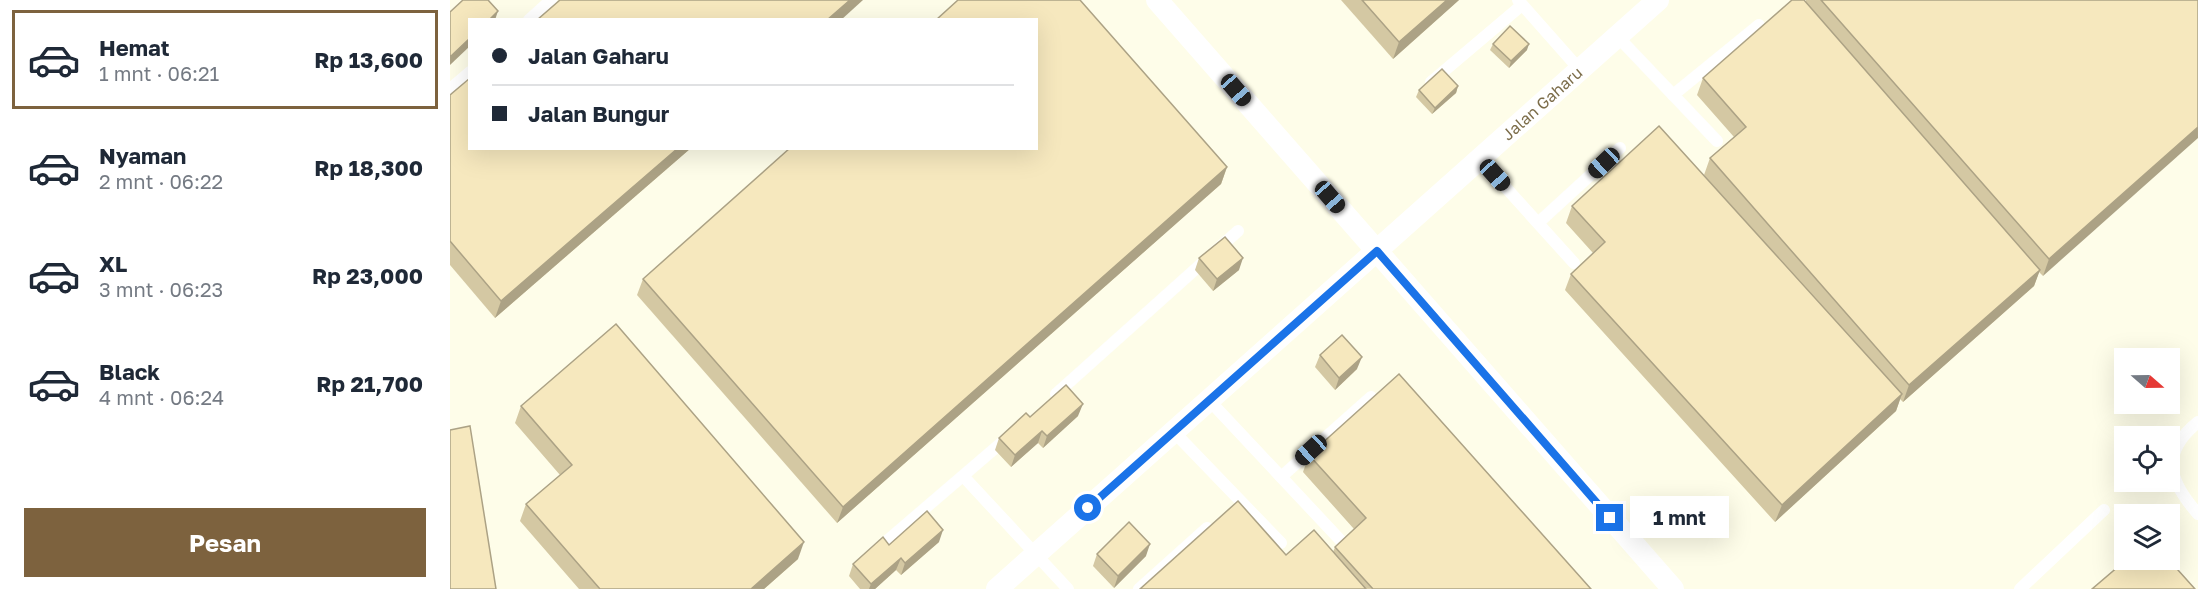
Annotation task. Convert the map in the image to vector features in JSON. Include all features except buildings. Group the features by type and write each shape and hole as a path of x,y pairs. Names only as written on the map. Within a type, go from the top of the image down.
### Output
{"street":[{"path":"1157,0 1672,589"},
{"name":"Jalan Gaharu","path":"997,589 1658,0"}],"lane":[{"path":"531,18 551,0"},
{"path":"1422,89 1520,2 1580,70"},
{"path":"1673,95 1759,25"},
{"path":"1617,36 1717,141"},
{"path":"450,89 468,74"},
{"path":"1538,224 1620,148"},
{"path":"1480,159 1574,263"},
{"path":"1044,405 1238,231"},
{"path":"1281,477 1371,397"},
{"path":"1208,399 1343,543"},
{"path":"2198,422 2181,435 2173,463 2174,479 2180,493 2198,514"},
{"path":"866,558 964,477 1017,429"},
{"path":"1173,431 1281,543"},
{"path":"964,477 1068,589"},
{"path":"2020,589 2104,510"},
{"path":"1139,589 1207,528"}],"route":[{"path":"1088,508 1377,251 1610,518"}]}
